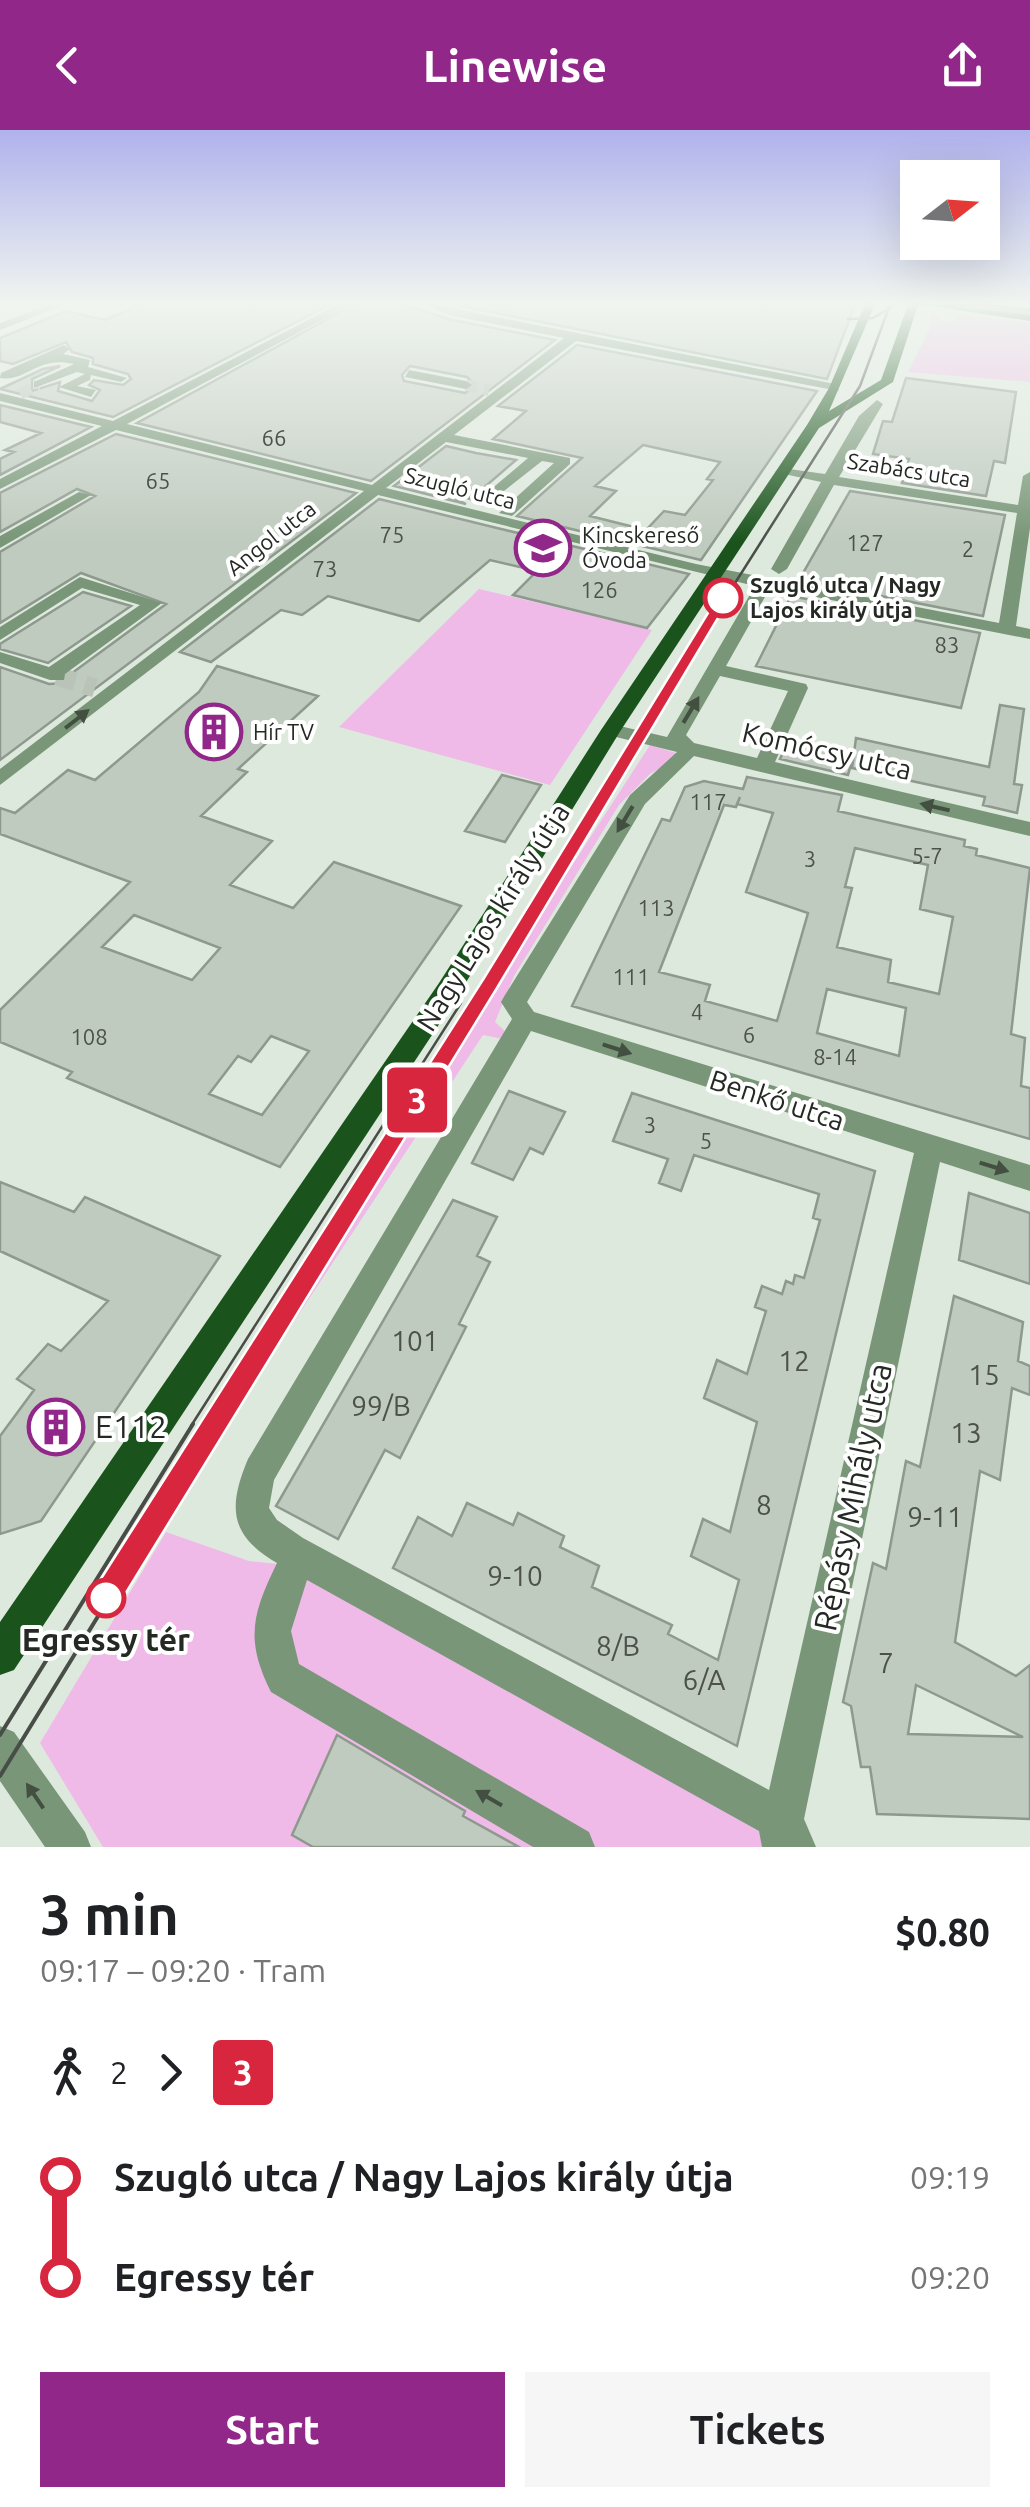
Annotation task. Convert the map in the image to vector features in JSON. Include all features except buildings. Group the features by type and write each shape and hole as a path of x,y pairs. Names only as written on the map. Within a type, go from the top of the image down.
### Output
{"main road":[{"name":"Nagy Lajos király útja","path":"0,1656 448,990 611,730 838,382"},
{"path":"835,388 875,382"},
{"name":"Nagy Lajos király útja","path":"814,424 877,391 884,382"}],"street":[{"path":"38,385 44,382"},
{"path":"75,382 65,387 92,393"},
{"path":"0,484 204,382"},
{"path":"451,382 466,385"},
{"name":"Angol utca","path":"0,779 102,691 443,437 508,382"},
{"path":"805,382 835,388"},
{"name":"Szugló utca","path":"9,397 714,573 772,576 1030,634"},
{"path":"785,1838 300,1555 252,1522 248,1506 251,1488 524,1019 514,1002 636,800 655,780 680,765 688,749 676,736 877,404"},
{"path":"443,437 564,462 507,513"},
{"path":"446,492 486,501 538,456"},
{"name":"Szabács utca","path":"782,472 1027,511"},
{"path":"1007,629 1030,476"},
{"path":"0,543 84,495"},
{"path":"0,636 80,582 152,602 55,675 0,657"},
{"path":"716,669 799,688 763,767"},
{"name":"Komócsy utca","path":"611,730 1030,829"},
{"name":"Benkő utca","path":"524,1019 1030,1178"},
{"name":"Répásy Mihály utca","path":"785,1838 929,1148"},
{"path":"300,1555 278,1606 269,1643 285,1678 574,1847"},
{"path":"0,1746 70,1847"}],"shaded area":[{"path":"479,589 652,630 550,785 339,727"},
{"path":"650,745 676,753 678,758 650,774 619,805 514,976 495,1022 506,1032 503,1039 483,1035 173,1505 492,989"},
{"path":"166,1532 249,1561 324,1569 751,1804 776,1847 103,1847 40,1743"}],"tunnel":[{"path":"20,394 38,385"},
{"path":"466,385 489,390"},
{"path":"57,676 95,688"}],"tram line":[{"path":"215,1426 643,728 861,382"},
{"name":"3","path":"106,1598 490,983 723,598"},
{"path":"191,1426 461,1003"},
{"path":"0,1735 193,1424"},
{"path":"0,1776 216,1424"}],"place":[{"name":"Kincskereső Óvoda","path":"543,548"},
{"name":"Szugló utca / Nagy Lajos király útja","path":"723,598"},
{"name":"Hír TV","path":"214,732"},
{"name":"E112","path":"56,1427"},
{"name":"Egressy tér","path":"106,1598"}]}
